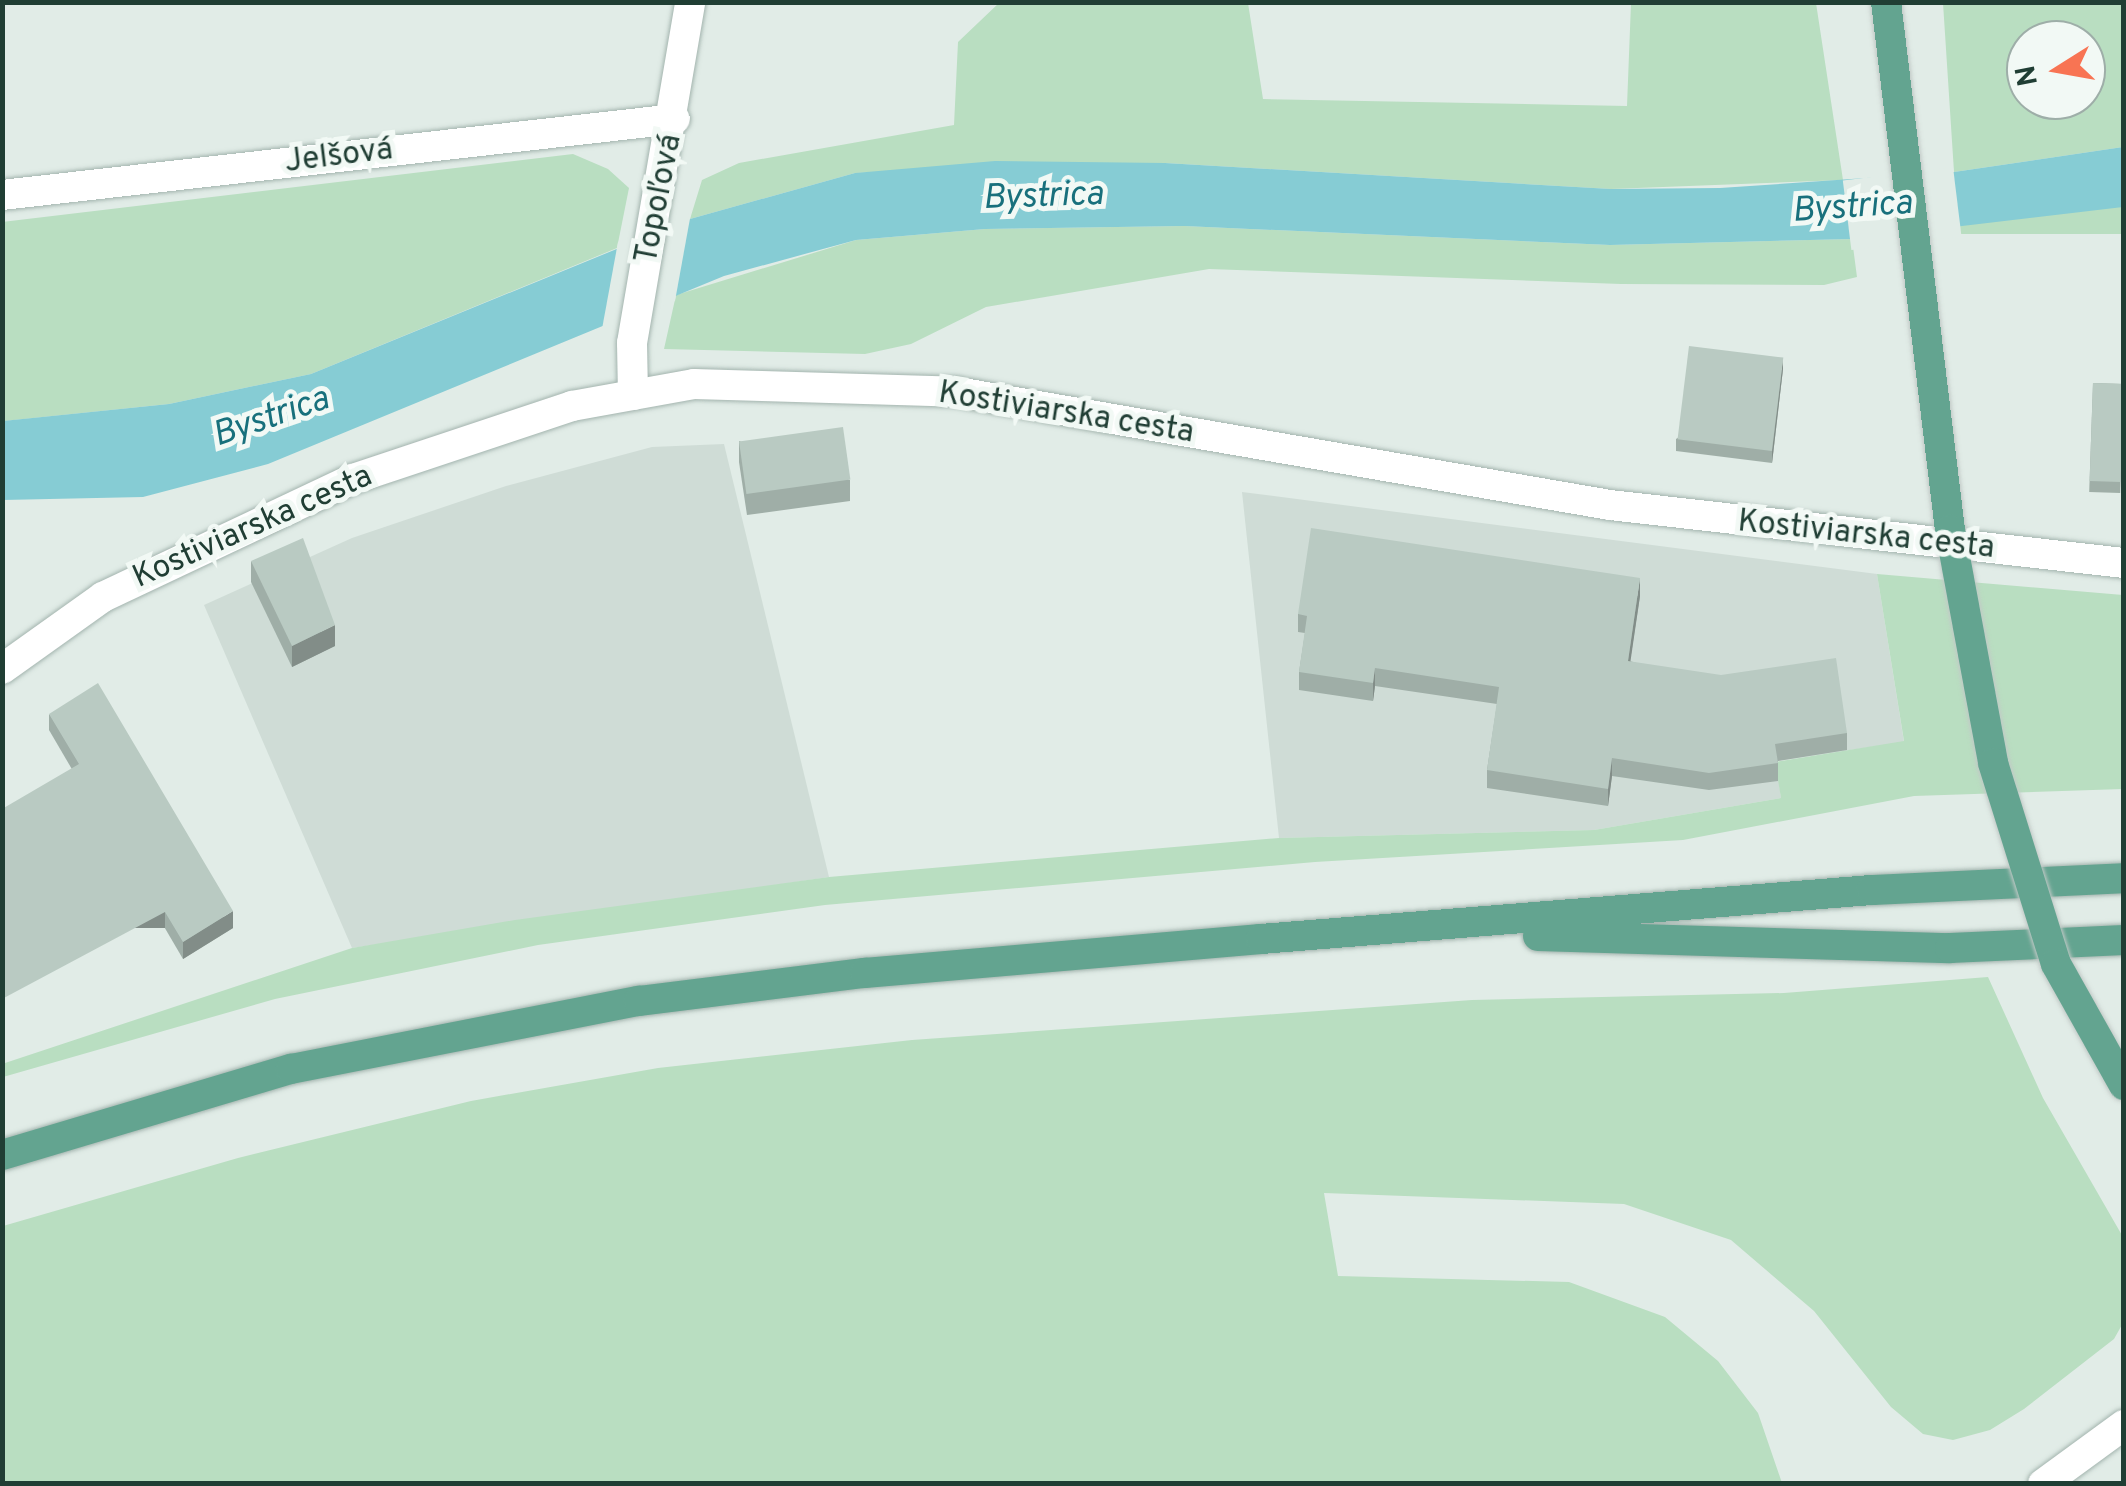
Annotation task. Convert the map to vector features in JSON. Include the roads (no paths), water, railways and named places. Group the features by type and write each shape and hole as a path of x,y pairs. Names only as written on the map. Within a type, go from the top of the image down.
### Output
{"main road":[{"path":"1886,2 1950,530 1994,763 2056,964 2124,1086"},
{"path":"2,1154 290,1069 639,1002 865,973 1872,890 2124,878"},
{"path":"1395,932 1950,948 2124,940"}],"street":[{"name":"Topoľová","path":"634,395 632,343 675,118 690,2"},
{"name":"Jelšová","path":"2,196 675,118"},
{"name":"Kostiviarska cesta","path":"2,668 103,597 353,479 506,425 694,384 957,392 1610,505 2124,563"},
{"path":"2043,1484 2124,1425"}],"water":[{"name":"Bystrica","path":"2123,147 2123,207 1852,239 1610,245 1184,226 985,229 856,240 724,276 268,464 143,497 3,500 3,421 169,404 311,374 690,219 855,173 995,161 1165,163 1611,189 1720,188 1954,172"}]}
